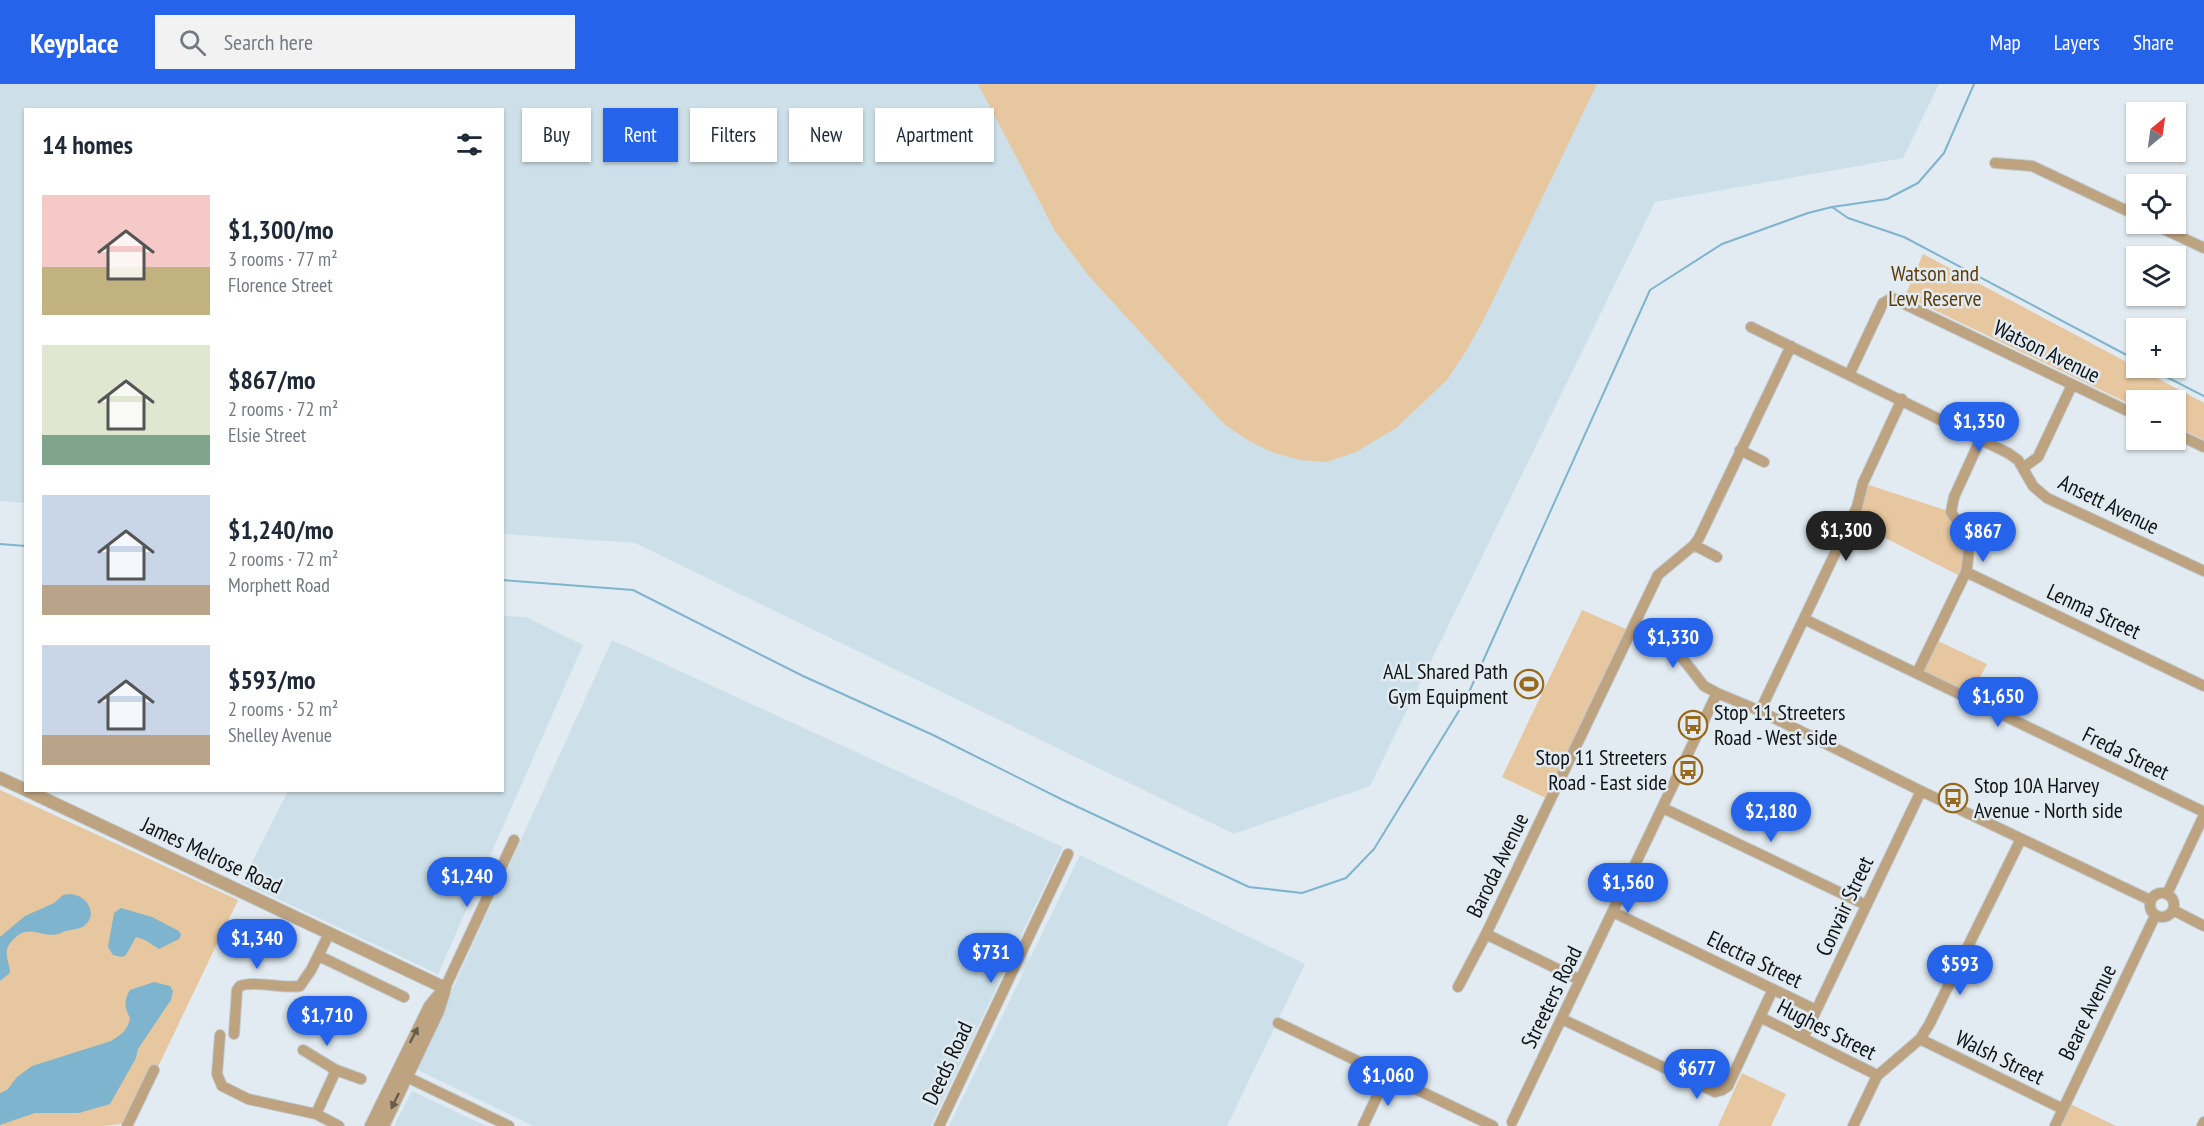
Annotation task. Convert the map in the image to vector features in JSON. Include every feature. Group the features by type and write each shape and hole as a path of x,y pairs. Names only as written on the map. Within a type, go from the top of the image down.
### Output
{"street":[{"path":"1995,163 2032,166 2126,210"},
{"path":"2174,234 2204,248"},
{"name":"Watson Avenue","path":"1849,375 1883,303 1892,298 2126,410"},
{"name":"Ansett Avenue","path":"1752,327 1981,438 2008,453 2023,468 2033,486 2047,498 2204,571"},
{"name":"Baroda Avenue","path":"1458,987 1486,934 1658,575 1694,545 1791,346"},
{"path":"2023,468 2037,458 2072,385"},
{"path":"1760,711 1857,507 1863,483 1902,399"},
{"path":"1917,673 1966,572 1970,555 1967,537 1952,512 1954,497 1981,438"},
{"path":"2186,438 2204,447"},
{"path":"1740,450 1764,462"},
{"path":"1694,545 1717,557"},
{"name":"Lenma Street","path":"1966,572 2204,686"},
{"name":"Freda Street","path":"1804,619 2204,814"},
{"path":"1631,631 1671,649 1683,659 1704,686 1717,693 1760,711 2150,900"},
{"name":"Streeters Road","path":"1514,1124 1717,693"},
{"name":"James Melrose Road","path":"0,778 24,789"},
{"name":"Convair Street","path":"1803,1038 1921,791"},
{"name":"James Melrose Road","path":"30,792 445,988"},
{"path":"1663,808 1866,905"},
{"path":"2167,894 2204,814"},
{"path":"1853,1126 1877,1076 1920,1039 1929,1025 2021,839"},
{"path":"371,1126 438,1011 445,988 514,840"},
{"name":"Deeds Road","path":"939,1126 1068,854"},
{"path":"2159,893 2167,894 2174,903 2173,910 2163,917 2155,915 2150,908 2150,900 2159,893"},
{"path":"2173,910 2204,926"},
{"name":"Electra Street","path":"1613,912 1816,1010"},
{"name":"Beare Avenue","path":"2055,1126 2155,915"},
{"path":"234,1034 237,990 240,986 249,984 290,988 300,986 319,956 329,934"},
{"path":"1486,934 1580,980"},
{"path":"319,956 404,997"},
{"path":"1562,1018 1715,1092 1728,1086 1773,989"},
{"name":"Hughes Street","path":"1760,1017 1877,1076"},
{"path":"1278,1023 1493,1126"},
{"path":"220,1035 216,1074 222,1086 248,1099 316,1114 339,1126"},
{"name":"Walsh Street","path":"1920,1039 2063,1109"},
{"path":"303,1050 336,1070 361,1079"},
{"path":"127,1126 154,1070"},
{"path":"316,1114 336,1070"},
{"path":"383,1126 401,1074"},
{"path":"401,1074 509,1126"},
{"path":"1363,1126 1387,1075"},
{"path":"1497,1126 1504,1121 1514,1124"},
{"path":"2202,1126 2204,1122"}],"shaded area":[{"path":"0,84 1939,84 1903,158 1655,202 1370,786 1234,834 635,543 504,534 504,108 24,108 24,503 0,501"},
{"path":"504,616 526,617 583,645 438,974 242,882 287,792 504,792"},
{"path":"612,640 1063,847 931,1126 533,1126 416,1069"},
{"path":"1080,855 1305,964 1227,1126 949,1126"},
{"path":"412,1091 486,1126 394,1126"}],"green space":[{"path":"978,84 1597,84 1485,317 1447,380 1396,428 1356,452 1327,462 1300,460 1272,452 1225,425 1088,275 1055,231 994,115 994,108 991,108"},
{"name":"Watson and Lew Reserve","path":"1923,254 2126,362 2126,378 2157,378 2179,390 2126,390 2126,402 1905,296"},
{"name":"Watson and Lew Reserve","path":"2186,393 2204,403 2204,440 2186,431"},
{"path":"1863,483 1951,512 1967,537 1964,578 1850,520"},
{"path":"1582,610 1631,631 1550,800 1502,777"},
{"path":"1934,639 1987,664 1969,699 1917,673"},
{"path":"0,790 238,900 131,1123 102,1126 0,1126"},
{"path":"1742,1073 1786,1094 1771,1126 1718,1126"},
{"path":"2066,1102 2116,1126 2055,1126"}],"water":[{"path":"70,894 86,901 89,906 91,916 84,926 53,935 27,932 17,936 7,950 10,973 0,981 0,937 25,916 54,903 63,895"},
{"path":"121,908 152,917 179,931 181,935 179,939 159,949 136,937 126,955 122,957 113,955 108,947 114,913"},
{"path":"154,982 170,986 173,991 171,1000 138,1049 136,1058 110,1104 79,1113 35,1113 0,1125 0,1093 7,1090 17,1077 32,1066 118,1037 129,1022 126,1004 130,990"}],"waterway":[{"path":"504,580 633,590 803,676 933,735 1063,800 1249,887 1302,893 1346,878 1374,849 1465,701 1650,290 1722,244 1808,213 1887,199 1918,183 1944,153 1974,84"},
{"path":"1832,207 1848,218 1904,237 2126,355"},
{"path":"2169,378 2204,396"},
{"path":"0,544 24,546"}],"place":[{"name":"AAL Shared Path Gym Equipment","path":"1529,684"},
{"name":"Stop 11 Streeters Road - West side","path":"1693,725"},
{"name":"Stop 11 Streeters Road - East side","path":"1688,770"},
{"name":"Stop 10A Harvey Avenue - North side","path":"1953,798"}]}
